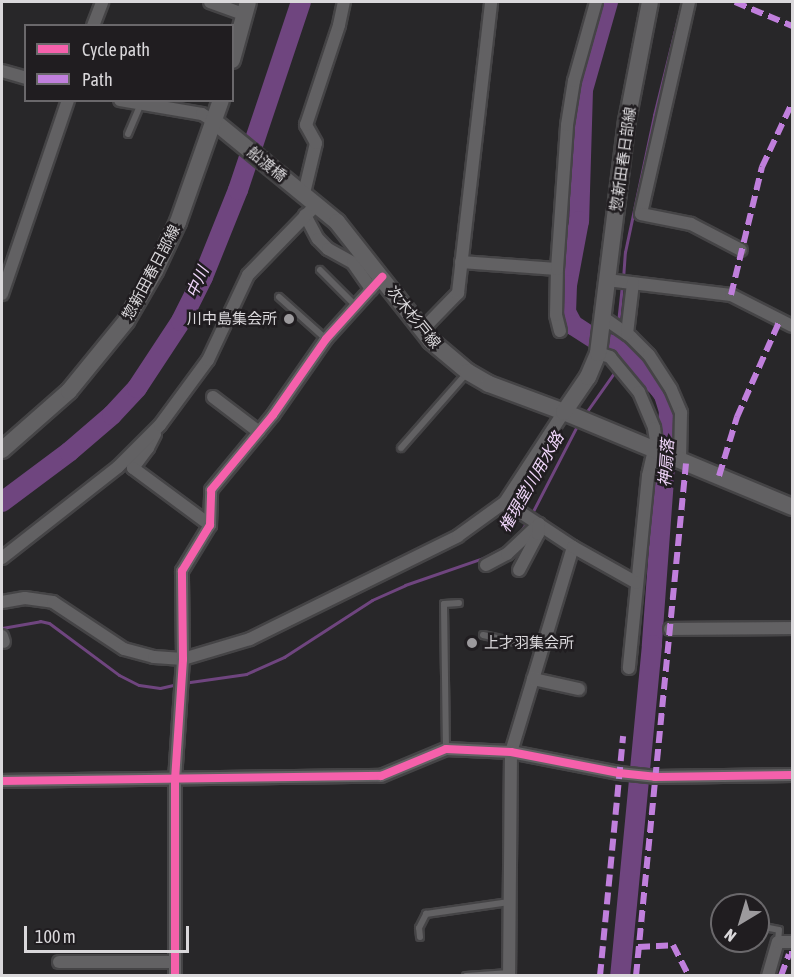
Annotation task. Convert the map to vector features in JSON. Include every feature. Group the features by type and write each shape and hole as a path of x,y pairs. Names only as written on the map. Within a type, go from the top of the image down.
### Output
{"main road":[{"name":"惣新田春日部線","path":"598,353 627,121 650,2"},
{"path":"234,53 246,8"},
{"path":"215,122 220,102"},
{"name":"惣新田春日部線","path":"2,450 69,391 126,321 168,246 215,122"},
{"name":"船渡橋","path":"215,122 302,192"},
{"name":"次木杉戸線","path":"302,192 311,210 349,237 376,283 441,350 468,372 489,384 564,412 680,461"},
{"path":"564,412 588,377 598,353"},
{"path":"680,461 792,507"}],"street":[{"path":"94,24 102,2"},
{"path":"210,2 246,8"},
{"path":"302,192 316,143 306,125 344,2"},
{"path":"339,18 352,2"},
{"path":"422,330 458,293 491,2"},
{"path":"560,331 556,315 556,268 567,126 574,81 596,2"},
{"path":"689,2 641,214 691,224 741,250"},
{"path":"2,71 24,77"},
{"path":"3,286 67,102"},
{"path":"130,102 202,114 215,122"},
{"path":"175,975 175,780 183,659 182,571 210,525 212,490 259,432 326,339 376,283 353,263 328,249 318,239 311,210"},
{"path":"2,558 118,467 159,425 208,360 249,275 311,210"},
{"path":"461,262 556,268"},
{"path":"607,280 731,296 792,326"},
{"path":"627,334 633,283"},
{"path":"604,318 627,334 649,355 677,401 682,424 680,461"},
{"path":"598,353 610,357 642,397 654,428 654,450 648,476 629,668"},
{"path":"213,397 259,432"},
{"path":"2,603 25,598 53,602 124,649 154,657 183,659 250,639 458,536 506,502 564,412"},
{"path":"159,425 148,448 133,468 210,525"},
{"path":"506,502 573,547 637,583"},
{"path":"486,565 507,554 539,524"},
{"path":"519,570 538,534 539,524"},
{"path":"509,974 511,752 573,547"},
{"path":"670,628 792,628"},
{"path":"533,679 579,689"},
{"path":"2,781 381,776 446,749 511,752 619,773 655,777 792,775"},
{"path":"768,975 778,942 792,942"},
{"path":"59,962 175,962"},
{"path":"81,975 86,962"},
{"path":"141,975 142,962"}],"lane":[{"path":"128,134 141,104"},
{"path":"321,270 356,306"},
{"path":"279,297 326,339"},
{"path":"401,448 468,372"},
{"path":"446,749 444,604 459,603"},
{"path":"483,635 542,648"},
{"path":"420,937 419,928 426,914 509,902"},
{"path":"770,928 779,930 778,942"},
{"path":"466,975 509,974"}],"waterway":[{"name":"中川","path":"2,502 69,452 112,415 137,388 181,321 203,277 238,190 301,2"},
{"name":"神扇落","path":"608,2 583,90 579,221 567,285 566,312 573,325 596,340 616,346 659,388 669,411 652,645 620,976"},
{"name":"権現堂川用水路","path":"623,279 625,252 654,115 682,2"},
{"name":"権現堂川用水路","path":"618,323 622,285"},
{"name":"権現堂川用水路","path":"618,333 618,359"},
{"name":"権現堂川用水路","path":"585,414 616,370"},
{"name":"権現堂川用水路","path":"531,515 578,424"},
{"name":"権現堂川用水路","path":"517,537 528,520"},
{"name":"権現堂川用水路","path":"183,683 246,674 284,657 372,600 405,585 483,558 510,544"},
{"name":"権現堂川用水路","path":"2,628 40,621 49,623 119,675 139,685 160,688 177,684"}],"marked path":[{"path":"735,2 792,26"},
{"path":"731,295 762,167 792,103"},
{"path":"719,476 737,417 780,320"},
{"path":"636,976 686,463"},
{"path":"600,976 623,736"},
{"path":"638,947 673,945 689,976"},
{"path":"781,976 789,954 792,954"}],"cycle path":[{"path":"175,976 175,780 183,659 182,571 210,525 211,490 273,415 326,339 382,277"},
{"path":"2,781 381,776 446,749 511,752 619,773 655,777 792,775"}],"place":[{"name":"川中島集会所","path":"289,319"},
{"name":"上才羽集会所","path":"472,643"}]}
